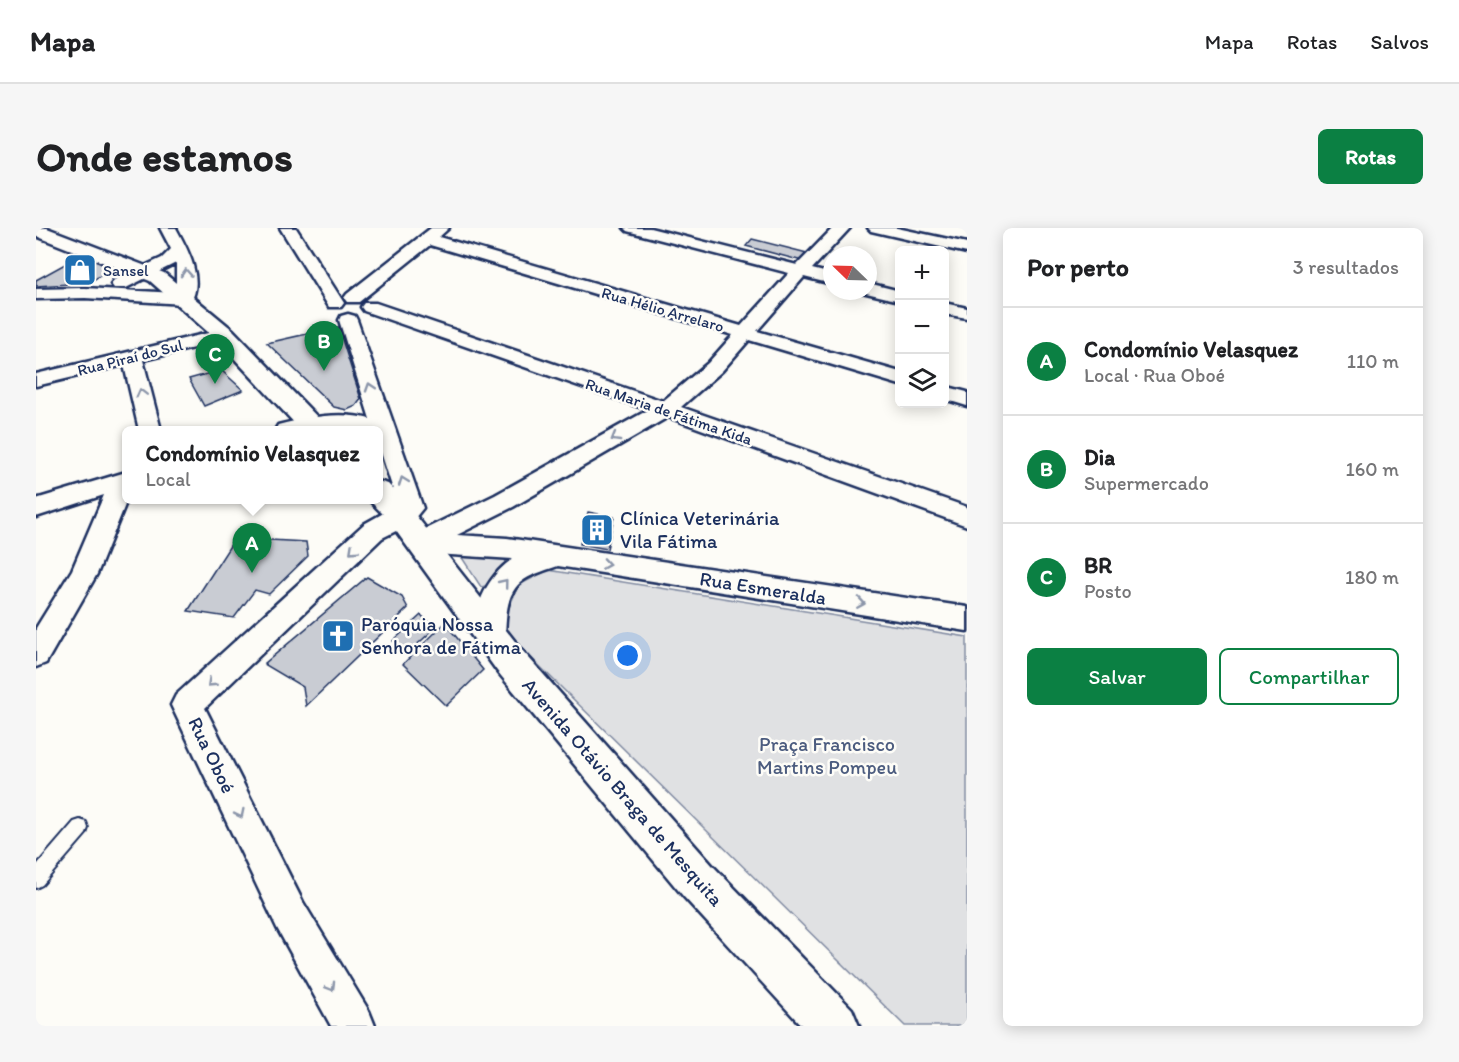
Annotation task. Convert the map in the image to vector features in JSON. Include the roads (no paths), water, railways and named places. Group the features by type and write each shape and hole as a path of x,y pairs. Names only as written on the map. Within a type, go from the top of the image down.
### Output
{"main road":[{"path":"36,230 148,273 184,299 225,335 311,426"},
{"name":"Avenida Otávio Braga de Mesquita","path":"383,497 491,638 698,881 835,1026"}],"street":[{"path":"36,294 85,293 184,299 188,278 186,267 168,228"},
{"path":"288,228 315,274 353,303 367,314 348,320 334,318 330,313 330,308 353,303 434,233"},
{"path":"632,228 823,277"},
{"path":"507,548 487,533 485,525 487,515 504,501 666,409 715,367 800,271 842,228"},
{"path":"876,228 967,248"},
{"name":"Rua Hélio Arrelaro","path":"434,233 746,333 895,378"},
{"path":"85,293 132,281 168,262 179,249"},
{"path":"877,290 895,295"},
{"name":"Rua Maria de Fátima Kida","path":"353,303 666,409 967,516"},
{"path":"949,309 967,313"},
{"path":"348,320 377,426"},
{"name":"Rua Piraí do Sul","path":"36,380 225,335"},
{"path":"132,356 149,426"},
{"path":"949,393 967,399"},
{"path":"320,426 338,421 358,422 365,426"},
{"path":"383,442 411,505 410,530 504,501"},
{"path":"36,508 122,482"},
{"path":"36,654 84,574 122,486"},
{"name":"Rua Esmeralda","path":"410,530 560,557 967,619"},
{"name":"Rua Oboé","path":"354,1026 290,915 187,705 373,531 410,530"},
{"name":"Rua Esmeralda","path":"491,638 490,622 495,595 506,578 530,561 560,557"}],"lane":[{"path":"36,879 80,828"}],"place":[{"name":"Sansel","path":"80,270"},
{"name":"Dia","path":"324,371"},
{"name":"BR","path":"215,384"},
{"name":"Clínica Veterinária Vila Fátima","path":"597,530"},
{"name":"Condomínio Velasquez","path":"252,573"},
{"name":"Paróquia Nossa Senhora de Fátima","path":"338,636"}],"park label":[{"name":"Praça Francisco Martins Pompeu","path":"827,756"}]}
